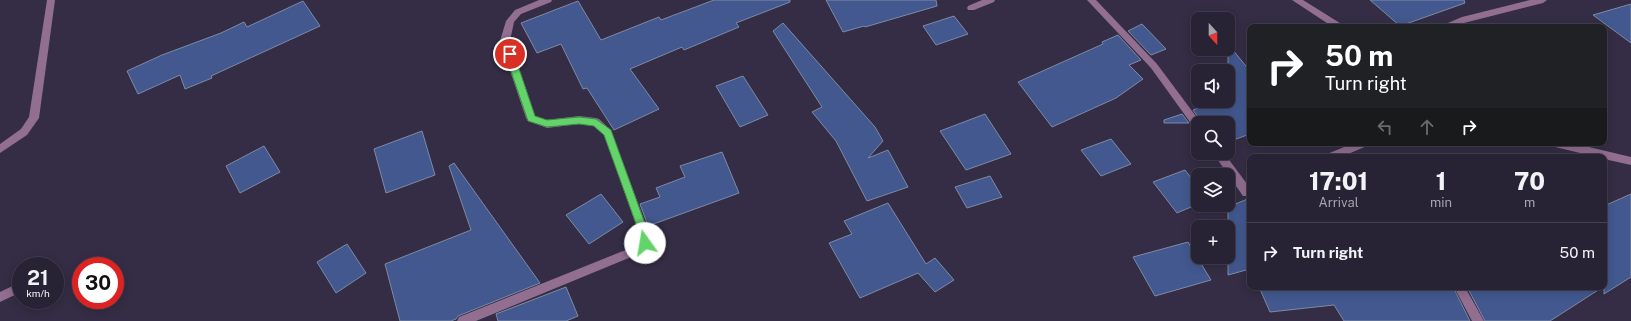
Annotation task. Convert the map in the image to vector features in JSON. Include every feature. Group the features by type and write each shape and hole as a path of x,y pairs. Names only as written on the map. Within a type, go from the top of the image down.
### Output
{"street":[{"path":"0,149 24,132 34,118 51,0"},
{"path":"463,321 632,252 645,243 644,232 608,133 596,122 579,120 547,124 531,118 505,41 510,21 518,12 548,0"},
{"path":"971,8 991,0"},
{"path":"1090,0 1154,66 1191,116"},
{"path":"1296,0 1335,24"},
{"path":"1453,24 1462,20 1543,0"},
{"path":"1338,154 1357,146"},
{"path":"1568,146 1601,154"},
{"path":"1607,155 1631,161"},
{"path":"1223,160 1247,193"},
{"path":"1460,290 1478,321"},
{"path":"0,297 12,291"}],"building":[{"path":"714,0 790,0 790,2 736,23 739,27 684,50 682,47 630,69 659,109 614,130 587,88 583,89 561,44 537,53 521,23 578,1 601,40 659,17 661,20"},
{"path":"826,0 936,0 937,6 843,32"},
{"path":"1370,0 1464,0 1465,3 1406,24 1398,24"},
{"path":"303,1 320,26 211,76 212,78 185,89 180,75 138,94 127,71 162,55 221,33 244,22 247,27"},
{"path":"1631,4 1631,43 1607,24 1593,15"},
{"path":"954,16 968,34 936,45 923,26"},
{"path":"783,23 875,127 883,141 868,158 888,150 908,187 867,201 836,141 812,112 822,107 773,31"},
{"path":"1142,24 1166,49 1151,55 1128,31"},
{"path":"1118,35 1141,60 1129,65 1143,79 1116,98 1052,127 1018,82 1103,44 1102,42"},
{"path":"1235,53 1247,67 1247,135 1235,139 1235,116 1197,116 1193,110 1198,108 1235,108 1235,64 1228,64 1228,56 1235,56"},
{"path":"743,76 768,115 740,127 716,86"},
{"path":"985,114 1011,154 966,170 940,131"},
{"path":"1182,114 1189,123 1164,123 1164,120"},
{"path":"422,131 435,175 386,193 374,149"},
{"path":"1111,139 1131,164 1101,176 1081,150"},
{"path":"264,146 280,172 240,193 226,166"},
{"path":"722,152 739,193 648,226 640,204 660,197 656,188 685,177 680,166"},
{"path":"454,163 540,283 458,316 456,319 451,321 400,321 385,264 471,230 449,166"},
{"path":"1185,170 1191,178 1191,207 1177,213 1153,182"},
{"path":"990,176 1002,197 967,208 955,187"},
{"path":"601,194 623,222 589,244 566,215"},
{"path":"1631,194 1631,277 1604,294 1604,290 1607,290 1607,205"},
{"path":"1247,199 1247,270 1228,275 1228,264 1235,264 1235,220 1228,220 1228,212 1235,212 1235,204"},
{"path":"888,203 926,264 935,258 954,280 935,292 918,273 860,298 829,243 852,234 844,221"},
{"path":"1188,242 1191,247 1191,264 1201,264 1211,280 1155,296 1133,257"},
{"path":"347,244 366,273 336,293 317,262"},
{"path":"566,287 578,316 566,321 498,321 496,314"},
{"path":"1260,290 1454,290 1470,321 1344,321 1334,305 1270,312"},
{"path":"1469,290 1598,290 1550,321 1485,321"}],"route":[{"path":"510,54 531,118 547,124 579,120 596,122 608,133 644,232 645,243"}]}
